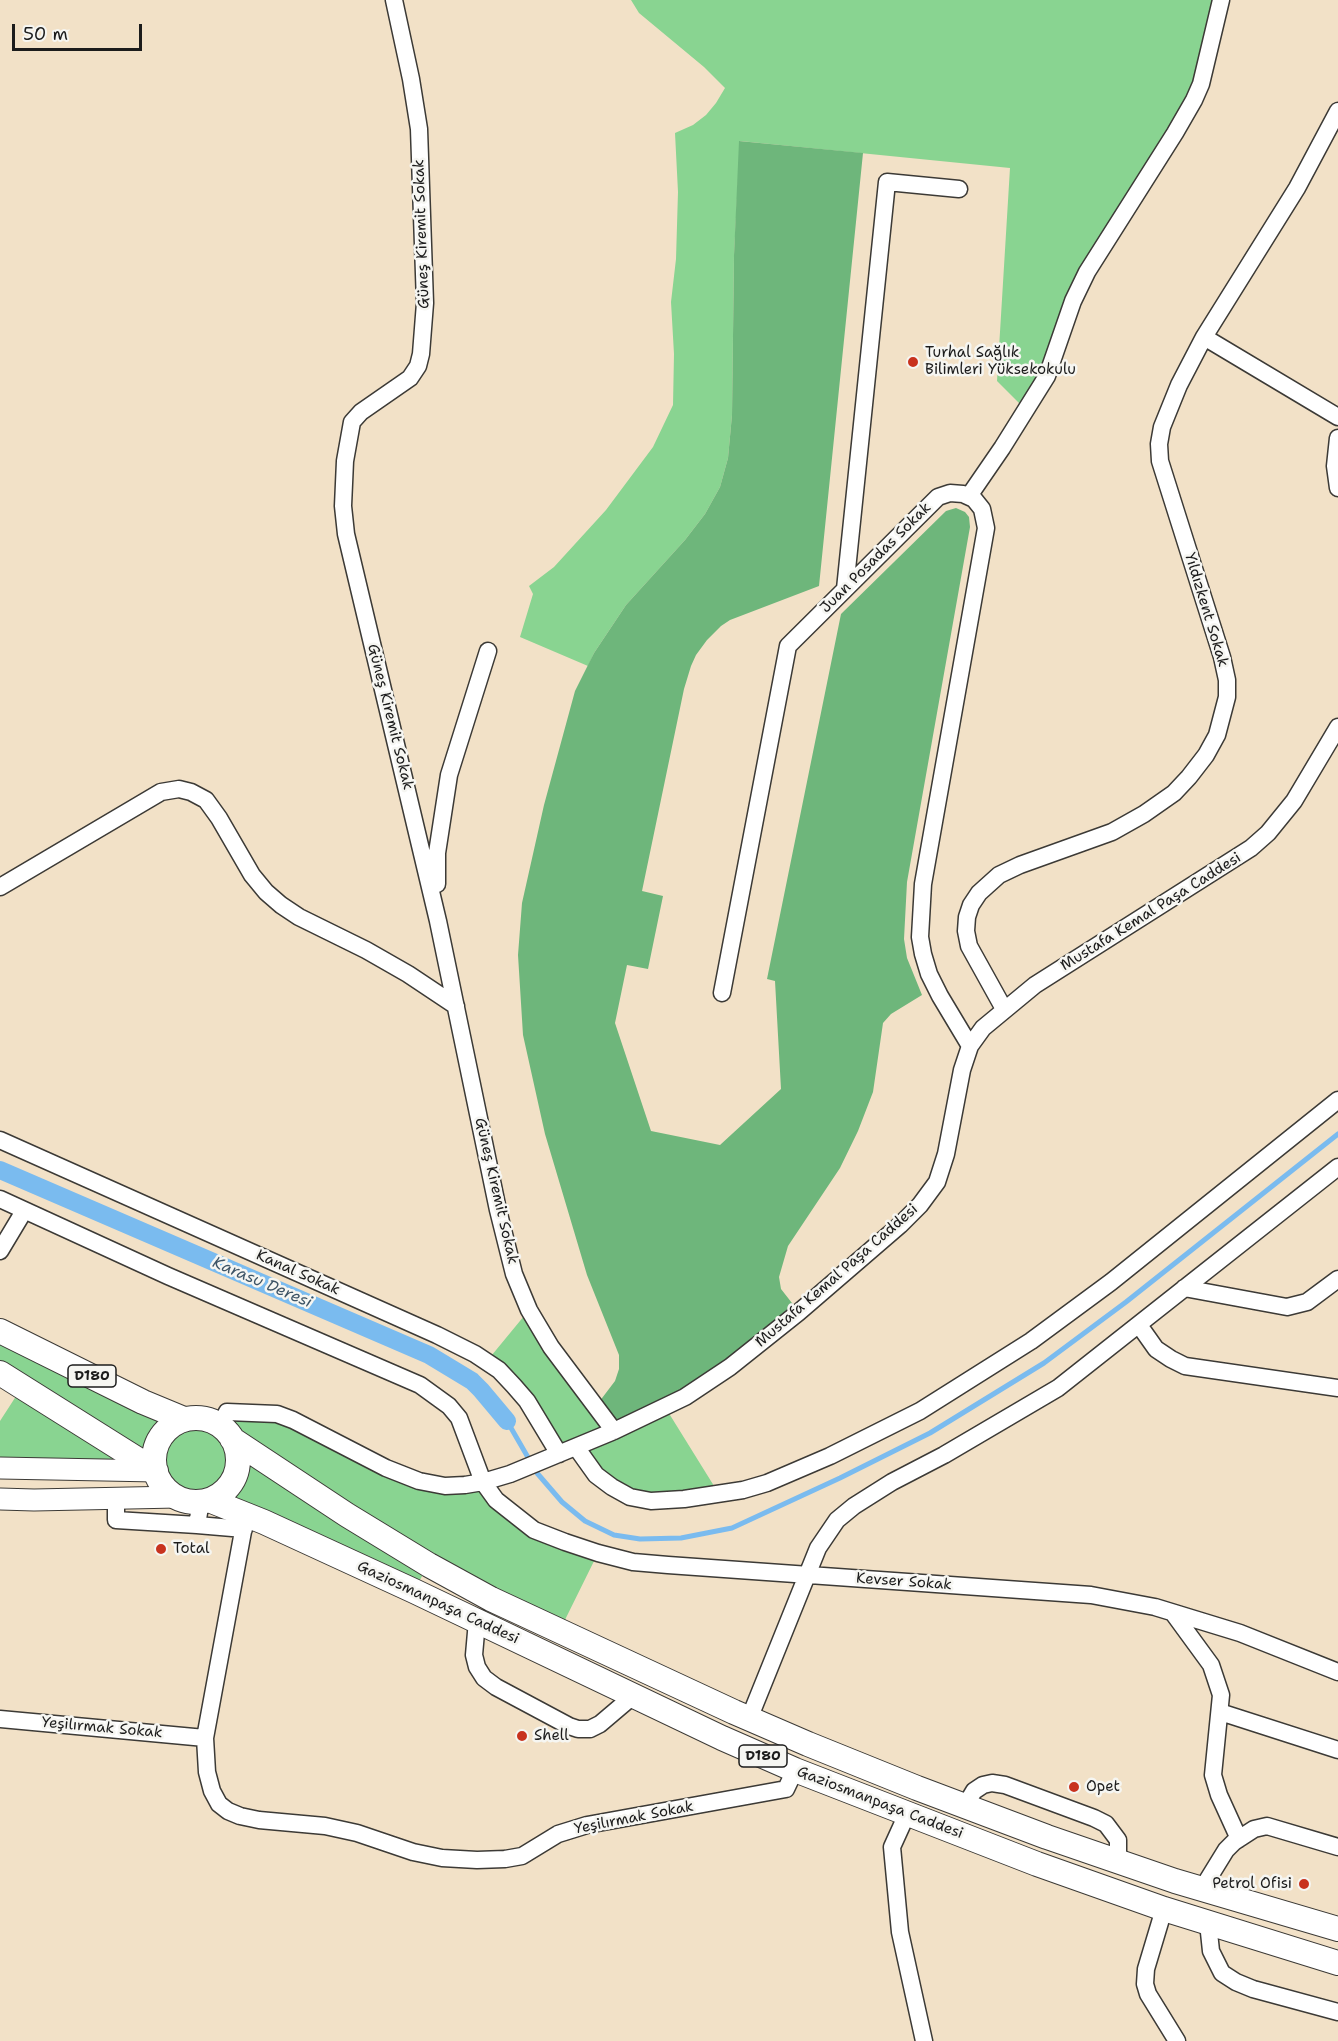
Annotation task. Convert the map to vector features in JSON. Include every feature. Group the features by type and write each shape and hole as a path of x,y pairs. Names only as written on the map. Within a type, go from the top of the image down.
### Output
{"highway":[{"name":"D180","path":"0,1330 143,1402 184,1419"},
{"path":"0,1373 156,1472"},
{"name":"Gaziosmanpaşa Caddesi","path":"184,1419 203,1418 347,1515 429,1565 491,1599 749,1719 965,1806 1118,1861 1202,1889 1338,1929"},
{"path":"177,1497 164,1486 156,1472 154,1455 159,1439 170,1427 184,1419"},
{"path":"205,1500 223,1492 233,1479 238,1458 226,1432"},
{"name":"Gaziosmanpaşa Caddesi","path":"177,1497 192,1502 205,1500 245,1522 477,1621 795,1770 1037,1864 1164,1909 1338,1963"}],"main road":[{"path":"0,1468 156,1472"},
{"name":"Gaziosmanpaşa Caddesi","path":"0,1499 177,1497"}],"street":[{"name":"Güneş Kiremit Sokak","path":"394,0 419,129 425,303 421,354 410,378 361,412 352,422 345,460 343,506 351,563 438,921 498,1210 514,1274 529,1310 550,1347 614,1431"},
{"path":"970,1047 929,974 920,937 923,884 986,528 982,509 969,496 1042,385 1053,363 1073,301 1087,272 1194,100 1201,84 1221,0"},
{"name":"Yıldızkent Sokak","path":"1004,1010 969,946 966,931 967,917 979,892 999,875 1020,865 1112,832 1143,814 1174,793 1206,755 1217,735 1227,697 1227,680 1222,657 1160,461 1159,444 1162,427 1204,337 1298,188 1338,111"},
{"path":"845,589 887,182 959,189"},
{"path":"1204,337 1338,417"},
{"path":"1338,438 1335,466 1338,488"},
{"name":"Juan Posadas Sokak","path":"722,993 788,646 938,497 954,492 969,496"},
{"path":"438,921 437,853 444,801 456,753 488,651"},
{"name":"Mustafa Kemal Paşa Caddesi","path":"226,1432 227,1412 277,1414 386,1468 419,1481 445,1486 483,1482 510,1474 614,1431 685,1397 730,1367 799,1312 920,1205 937,1182 946,1154 962,1070 970,1047 983,1028 1035,985 1251,848 1268,833 1294,801 1338,727"},
{"path":"0,887 161,792 179,789 191,792 206,800 252,875 281,905 299,917 366,950 408,974 456,1006"},
{"path":"576,1447 596,1474 612,1487 630,1497 651,1501 684,1499 743,1490 778,1479 830,1456 920,1411 1031,1341 1111,1282 1338,1100"},
{"name":"Kanal Sokak","path":"0,1140 475,1354 499,1370 527,1401 553,1456"},
{"path":"749,1719 818,1548 837,1520 854,1506 1058,1388 1338,1167"},
{"name":"Kevser Sokak","path":"0,1199 168,1276 420,1385 449,1406 459,1418 483,1482 496,1500 534,1530 598,1553 633,1562 1091,1595 1155,1607 1240,1633 1338,1672"},
{"path":"0,1251 24,1210"},
{"path":"1184,1288 1287,1307 1307,1302 1338,1279"},
{"path":"1139,1324 1156,1349 1185,1366 1338,1388"},
{"path":"116,1498 116,1520 197,1525 245,1522"},
{"path":"197,1525 205,1500"},
{"name":"Yeşilırmak Sokak","path":"245,1522 205,1737 207,1772 212,1791 219,1804 228,1811 249,1818 325,1826 357,1833 413,1852 442,1858 505,1859 522,1856 558,1834 586,1825 786,1789 795,1770"},
{"path":"1173,1613 1211,1665 1221,1695 1213,1775 1219,1795 1239,1839"},
{"path":"477,1621 474,1655 477,1667 484,1678 496,1687 569,1726 590,1729 600,1724 633,1696"},
{"path":"1220,1712 1338,1750"},
{"name":"Yeşilırmak Sokak","path":"0,1719 205,1737"},
{"path":"965,1806 974,1791 983,1785 992,1783 1005,1785 1106,1824 1118,1840 1118,1861"},
{"path":"907,1814 892,1847 900,1932 924,2041"},
{"path":"1202,1889 1226,1850 1254,1829 1267,1826 1338,1847"},
{"path":"1164,1909 1146,1969 1144,1984 1177,2041"},
{"path":"1208,1923 1211,1950 1222,1973 1253,1989 1338,2012"}],"green space":[{"path":"631,0 1221,0 1201,84 1098,253 1026,410 997,381 1010,168 740,141 734,255 732,415 728,458 720,487 705,514 685,540 626,605 588,666 520,637 533,594 529,586 554,567 606,510 653,447 673,405 674,354 671,302 676,259 678,192 675,133 693,125 706,115 725,88 704,67 639,13"},
{"path":"739,141 863,153 819,586 730,620 721,626 696,655 684,689 642,891 663,896 648,969 627,965 615,1023 651,1131 720,1145 781,1089 775,981 767,979 841,614 946,511 956,508 965,512 969,517 970,527 907,882 904,939 907,958 922,995 891,1014 883,1023 873,1092 858,1131 840,1168 788,1246 779,1277 781,1289 799,1312 730,1367 614,1431 596,1406 615,1381 619,1369 619,1355 587,1275 545,1134 523,1035 518,955 522,903 544,805 575,691 594,653 626,605 685,540 705,514 720,487 728,458 732,415 734,255"},
{"path":"529,1310 614,1431 665,1407 719,1494 630,1497 577,1447 559,1454 487,1361"},
{"path":"0,1331 193,1418 203,1418 220,1425 227,1412 277,1414 419,1481 483,1482 514,1516 598,1553 559,1632 428,1565 414,1591 201,1501 184,1500 170,1492 158,1478 0,1468 0,1421 22,1387 0,1373"}],"waterway":[{"path":"507,1421 537,1473 562,1502 585,1521 614,1535 640,1539 681,1538 732,1528 930,1433 1044,1363 1126,1302 1338,1134"},
{"name":"Karasu Deresi","path":"0,1170 429,1355 472,1381 507,1421"}],"place":[{"name":"Turhal Sağlık Bilimleri Yüksekokulu","path":"913,362"},
{"name":"Total","path":"161,1549"},
{"name":"Shell","path":"522,1736"},
{"name":"Opet","path":"1074,1787"},
{"name":"Petrol Ofisi","path":"1304,1884"}]}
